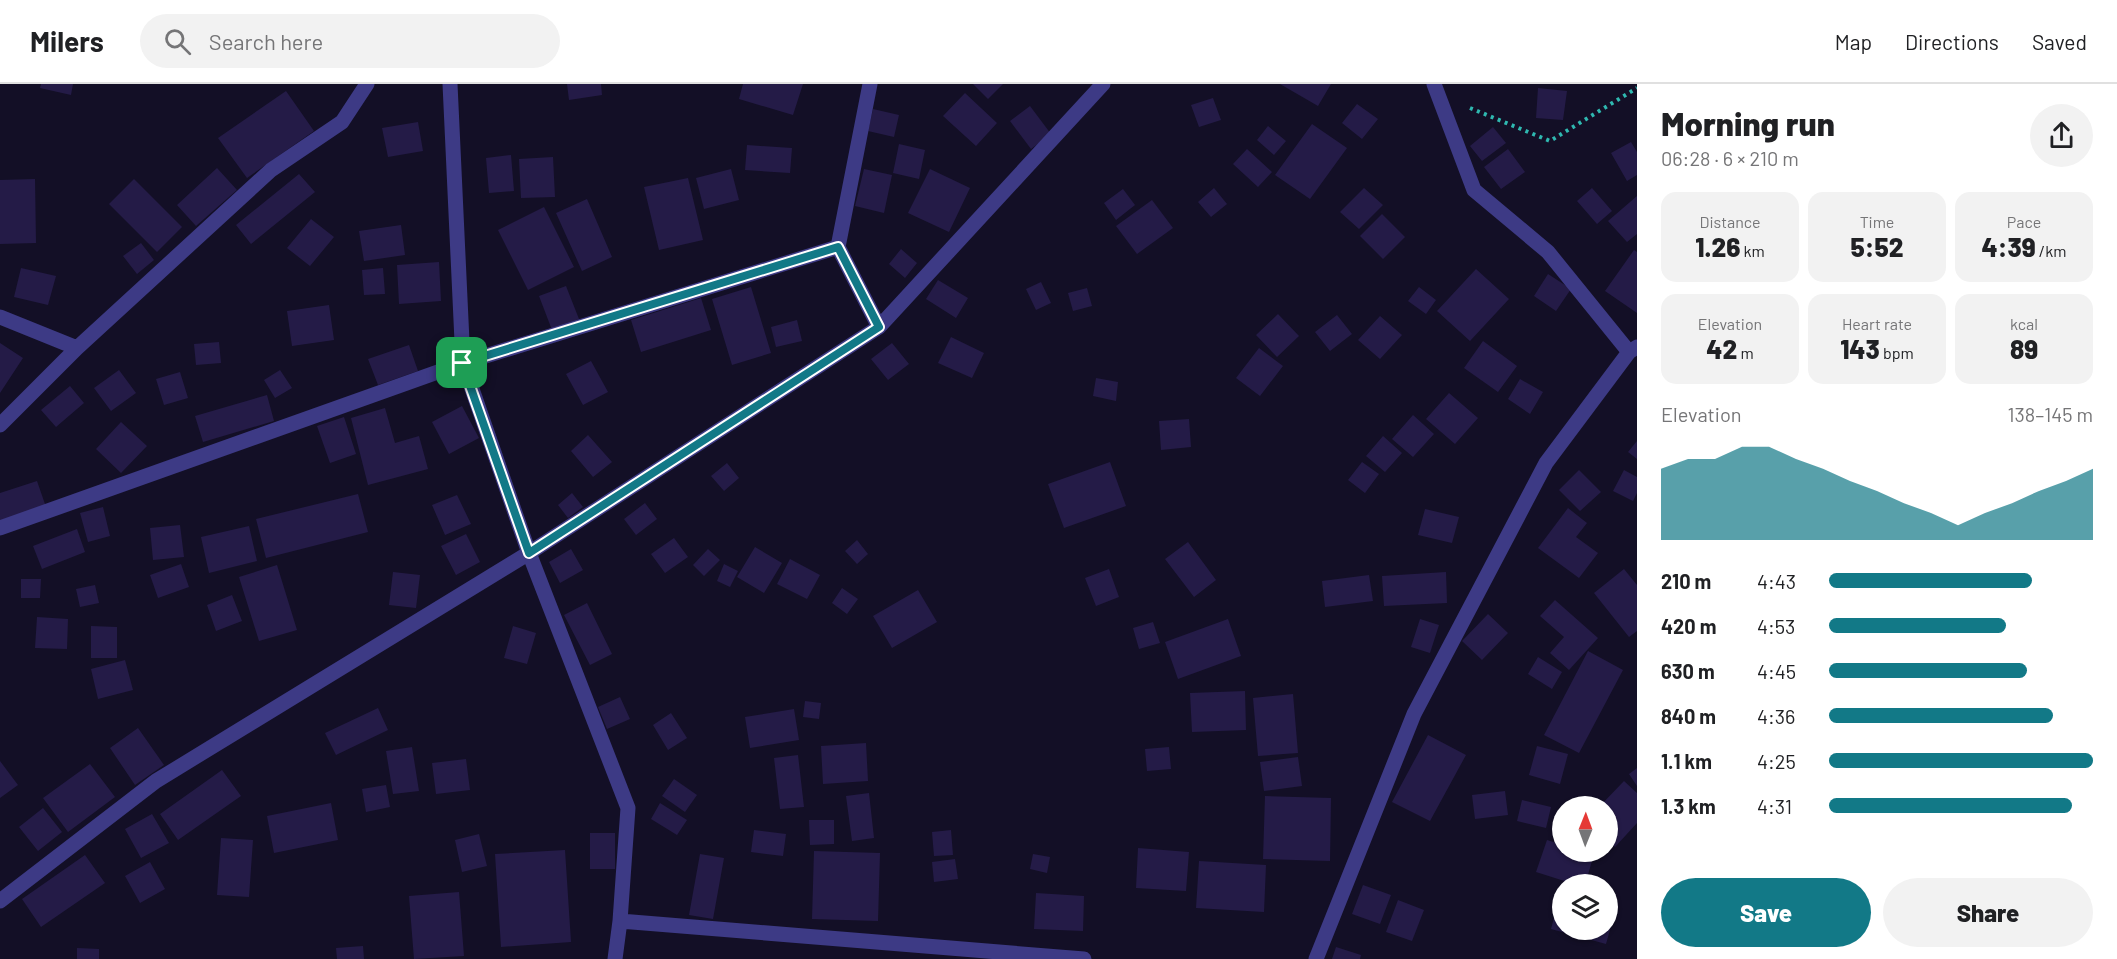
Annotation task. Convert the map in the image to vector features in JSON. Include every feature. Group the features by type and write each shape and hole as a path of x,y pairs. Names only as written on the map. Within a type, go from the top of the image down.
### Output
{"street":[{"path":"0,425 77,348 271,170 342,122 367,84"},
{"path":"450,84 462,363 529,553 628,808 615,959"},
{"path":"870,84 838,247 879,327"},
{"path":"0,901 156,782 529,553 879,327 1103,84"},
{"path":"1316,959 1414,714 1546,463 1633,350 1548,252 1474,190 1435,89"},
{"path":"0,528 462,363 838,247"},
{"path":"0,317 77,348"},
{"path":"620,921 1084,959"}],"path":[{"path":"1435,89 1550,141 1637,88"}],"building":[{"path":"41,84 73,84 71,95 40,88"},
{"path":"567,84 601,84 602,95 569,100"},
{"path":"743,84 803,84 793,115 739,99"},
{"path":"973,84 1003,84 988,99"},
{"path":"1280,84 1331,84 1318,106"},
{"path":"1538,88 1567,91 1563,120 1536,118"},
{"path":"286,91 314,131 247,178 218,138"},
{"path":"965,93 997,123 976,146 943,116"},
{"path":"1213,98 1221,120 1199,127 1191,105"},
{"path":"1357,104 1378,119 1362,139 1342,123"},
{"path":"1030,106 1051,134 1031,149 1010,121"},
{"path":"873,109 899,115 894,137 868,131"},
{"path":"418,122 423,151 388,157 382,128"},
{"path":"1312,124 1347,148 1310,199 1275,175"},
{"path":"1268,126 1286,141 1274,155 1257,140"},
{"path":"1493,127 1506,143 1482,161 1470,146"},
{"path":"1631,142 1637,152 1637,175 1627,181 1611,153"},
{"path":"899,144 925,150 919,179 893,173"},
{"path":"747,145 792,148 790,173 745,170"},
{"path":"1247,149 1272,172 1258,187 1233,164"},
{"path":"1508,149 1525,172 1501,189 1484,167"},
{"path":"511,155 514,191 489,193 486,158"},
{"path":"553,157 555,197 521,198 519,159"},
{"path":"217,168 237,190 196,226 177,205"},
{"path":"731,169 739,200 704,209 696,178"},
{"path":"864,169 892,175 884,213 855,206"},
{"path":"930,169 970,188 949,232 908,213"},
{"path":"299,174 315,192 251,244 236,225"},
{"path":"688,178 703,240 659,250 644,187"},
{"path":"35,179 36,243 0,244 0,180"},
{"path":"134,179 182,227 157,252 109,204"},
{"path":"1214,188 1227,204 1211,217 1198,202"},
{"path":"1364,188 1383,205 1359,229 1340,212"},
{"path":"1592,188 1612,211 1597,224 1577,201"},
{"path":"1123,189 1135,205 1116,220 1104,203"},
{"path":"1637,196 1637,234 1627,242 1608,221"},
{"path":"587,199 612,257 582,271 556,213"},
{"path":"1152,200 1173,228 1137,254 1116,226"},
{"path":"544,207 574,267 528,290 498,230"},
{"path":"1382,214 1405,237 1383,259 1360,236"},
{"path":"311,219 334,237 310,266 287,248"},
{"path":"401,225 405,255 364,261 359,231"},
{"path":"141,243 154,260 137,274 123,256"},
{"path":"901,249 917,263 905,278 889,264"},
{"path":"1634,250 1637,252 1637,313 1605,291"},
{"path":"439,262 441,301 399,304 397,265"},
{"path":"21,268 56,276 48,305 14,297"},
{"path":"383,268 385,294 364,295 362,270"},
{"path":"1476,269 1509,299 1470,341 1437,311"},
{"path":"1548,274 1571,289 1556,311 1534,296"},
{"path":"938,280 968,298 956,318 926,299"},
{"path":"1041,282 1051,303 1036,310 1026,289"},
{"path":"566,286 579,319 552,330 539,296"},
{"path":"751,287 771,353 732,365 712,299"},
{"path":"1419,287 1436,300 1426,314 1408,301"},
{"path":"1087,288 1092,306 1073,311 1068,293"},
{"path":"701,298 711,330 641,352 631,320"},
{"path":"329,305 334,340 292,346 287,311"},
{"path":"1278,314 1299,336 1277,357 1256,335"},
{"path":"1337,315 1352,334 1330,351 1315,332"},
{"path":"1380,316 1402,335 1380,359 1358,340"},
{"path":"797,320 802,341 776,347 771,327"},
{"path":"951,337 984,353 972,378 938,363"},
{"path":"1483,341 1517,366 1498,392 1464,368"},
{"path":"219,342 221,363 196,365 194,344"},
{"path":"0,343 23,358 0,393"},
{"path":"892,343 909,364 888,380 871,359"},
{"path":"409,345 418,371 378,385 368,359"},
{"path":"1259,348 1283,366 1260,396 1236,378"},
{"path":"591,361 608,392 583,405 566,374"},
{"path":"119,370 136,393 111,411 94,388"},
{"path":"280,370 292,388 275,398 264,380"},
{"path":"180,372 188,398 164,405 156,379"},
{"path":"1096,378 1118,382 1116,401 1093,396"},
{"path":"1520,379 1543,392 1530,414 1508,399"},
{"path":"70,386 84,403 56,427 41,410"},
{"path":"1449,393 1478,418 1455,444 1426,419"},
{"path":"267,395 274,421 203,442 195,416"},
{"path":"462,406 479,438 449,454 432,422"},
{"path":"385,408 395,443 419,436 428,469 368,485 351,418"},
{"path":"1413,415 1434,434 1413,457 1392,439"},
{"path":"344,417 356,454 330,463 317,426"},
{"path":"1189,419 1191,447 1161,450 1159,421"},
{"path":"121,422 147,446 121,473 96,449"},
{"path":"588,435 612,462 593,477 571,451"},
{"path":"1383,436 1402,453 1385,472 1366,456"},
{"path":"1637,441 1637,459 1628,452"},
{"path":"1110,462 1126,506 1064,528 1048,484"},
{"path":"1362,462 1379,474 1365,493 1348,480"},
{"path":"727,463 739,478 724,491 711,476"},
{"path":"1579,470 1601,492 1580,511 1559,490"},
{"path":"1624,470 1637,477 1637,493 1633,501 1613,491"},
{"path":"37,481 46,507 0,523 0,493"},
{"path":"572,493 583,507 568,518 558,505"},
{"path":"358,494 368,532 266,558 256,519"},
{"path":"457,495 471,524 445,535 432,505"},
{"path":"645,503 657,519 636,535 624,519"},
{"path":"103,507 110,536 88,542 80,513"},
{"path":"1568,508 1587,523 1576,537 1598,553 1579,578 1538,548"},
{"path":"1425,509 1459,517 1452,543 1418,535"},
{"path":"180,525 184,557 153,560 150,528"},
{"path":"249,526 257,561 209,573 201,537"},
{"path":"77,529 85,552 42,569 33,546"},
{"path":"466,534 480,562 456,575 441,546"},
{"path":"674,538 688,557 665,573 651,554"},
{"path":"857,540 868,554 857,564 845,551"},
{"path":"1188,542 1216,580 1194,597 1165,559"},
{"path":"755,547 782,563 764,593 737,577"},
{"path":"571,549 583,570 560,583 549,562"},
{"path":"708,549 720,560 704,576 693,565"},
{"path":"790,559 820,575 807,599 777,584"},
{"path":"181,564 189,587 158,598 150,575"},
{"path":"724,564 738,571 730,587 717,581"},
{"path":"277,565 297,630 259,641 239,577"},
{"path":"1109,569 1119,597 1096,606 1085,578"},
{"path":"1624,569 1637,585 1637,631 1629,637 1594,593"},
{"path":"393,572 420,575 416,608 389,605"},
{"path":"1446,572 1447,603 1384,606 1382,576"},
{"path":"1369,575 1373,601 1325,607 1322,581"},
{"path":"21,579 41,579 40,598 21,598"},
{"path":"95,585 99,603 80,607 76,589"},
{"path":"842,588 858,599 847,614 832,603"},
{"path":"918,590 937,622 892,648 873,616"},
{"path":"232,595 242,621 216,631 207,605"},
{"path":"1555,600 1598,638 1569,670 1550,653 1564,637 1540,616"},
{"path":"587,603 612,654 590,665 564,615"},
{"path":"1488,614 1508,633 1482,660 1462,641"},
{"path":"37,617 68,619 67,649 35,648"},
{"path":"1228,619 1241,656 1178,679 1165,642"},
{"path":"1420,619 1439,625 1430,653 1411,647"},
{"path":"1153,622 1160,643 1139,649 1133,628"},
{"path":"91,626 117,627 117,658 91,658"},
{"path":"513,626 536,633 527,664 504,658"},
{"path":"1588,651 1623,670 1579,753 1544,735"},
{"path":"1538,657 1562,672 1552,689 1528,674"},
{"path":"125,660 133,690 98,699 91,669"},
{"path":"1245,691 1246,730 1192,732 1190,693"},
{"path":"1293,694 1298,753 1258,756 1253,698"},
{"path":"620,697 630,719 607,729 598,707"},
{"path":"805,701 821,703 819,719 803,717"},
{"path":"378,708 388,730 336,755 325,733"},
{"path":"794,709 799,740 750,748 745,717"},
{"path":"671,713 687,738 668,750 653,725"},
{"path":"138,728 164,765 135,785 110,748"},
{"path":"1428,735 1466,755 1430,821 1392,802"},
{"path":"866,743 868,781 823,784 821,746"},
{"path":"1537,746 1568,754 1560,784 1529,775"},
{"path":"412,747 419,791 393,794 386,751"},
{"path":"1169,747 1171,769 1147,771 1145,749"},
{"path":"798,755 804,807 780,809 774,758"},
{"path":"1298,757 1302,786 1264,791 1260,762"},
{"path":"466,759 470,790 436,794 432,763"},
{"path":"0,761 18,785 0,798"},
{"path":"90,764 115,797 68,832 43,798"},
{"path":"1637,768 1637,786 1629,774"},
{"path":"222,770 241,796 178,840 160,814"},
{"path":"674,779 697,795 685,812 662,796"},
{"path":"1624,781 1637,793 1637,823 1618,844 1618,796 1610,796"},
{"path":"386,785 390,807 366,812 362,789"},
{"path":"1505,791 1508,815 1475,819 1472,795"},
{"path":"869,793 874,838 852,841 846,796"},
{"path":"1265,796 1331,798 1330,861 1263,859"},
{"path":"1522,800 1551,807 1546,828 1517,821"},
{"path":"331,803 338,840 274,853 267,816"},
{"path":"660,803 687,820 677,835 651,819"},
{"path":"43,808 62,832 38,851 19,827"},
{"path":"152,814 169,843 141,858 125,829"},
{"path":"809,820 834,820 834,844 810,845"},
{"path":"754,830 786,834 783,856 751,852"},
{"path":"951,830 953,855 934,856 932,832"},
{"path":"590,833 615,833 615,869 590,869"},
{"path":"479,834 487,866 462,872 455,840"},
{"path":"221,838 253,840 249,897 217,895"},
{"path":"1547,840 1552,842 1552,862 1592,862 1588,874 1552,874 1552,877 1536,872"},
{"path":"1138,848 1189,852 1186,891 1136,888"},
{"path":"565,850 571,942 501,947 495,854"},
{"path":"814,851 880,853 878,921 812,919"},
{"path":"700,854 724,858 713,919 689,915"},
{"path":"1033,854 1050,857 1047,873 1030,869"},
{"path":"85,855 105,883 41,927 22,899"},
{"path":"955,859 958,879 934,882 932,862"},
{"path":"1199,861 1266,865 1264,912 1196,908"},
{"path":"150,862 165,889 140,903 125,876"},
{"path":"1363,885 1391,895 1380,924 1352,914"},
{"path":"459,892 464,956 414,959 409,896"},
{"path":"1036,893 1084,896 1083,931 1034,929"},
{"path":"1398,900 1424,910 1412,941 1386,932"},
{"path":"1591,940 1607,940 1606,944"},
{"path":"363,946 364,959 337,959 336,948"},
{"path":"1336,947 1361,955 1360,959 1332,959"},
{"path":"77,948 99,949 99,959 77,959"}],"route":[{"path":"838,247 879,327 529,553 462,363 838,247"}]}
